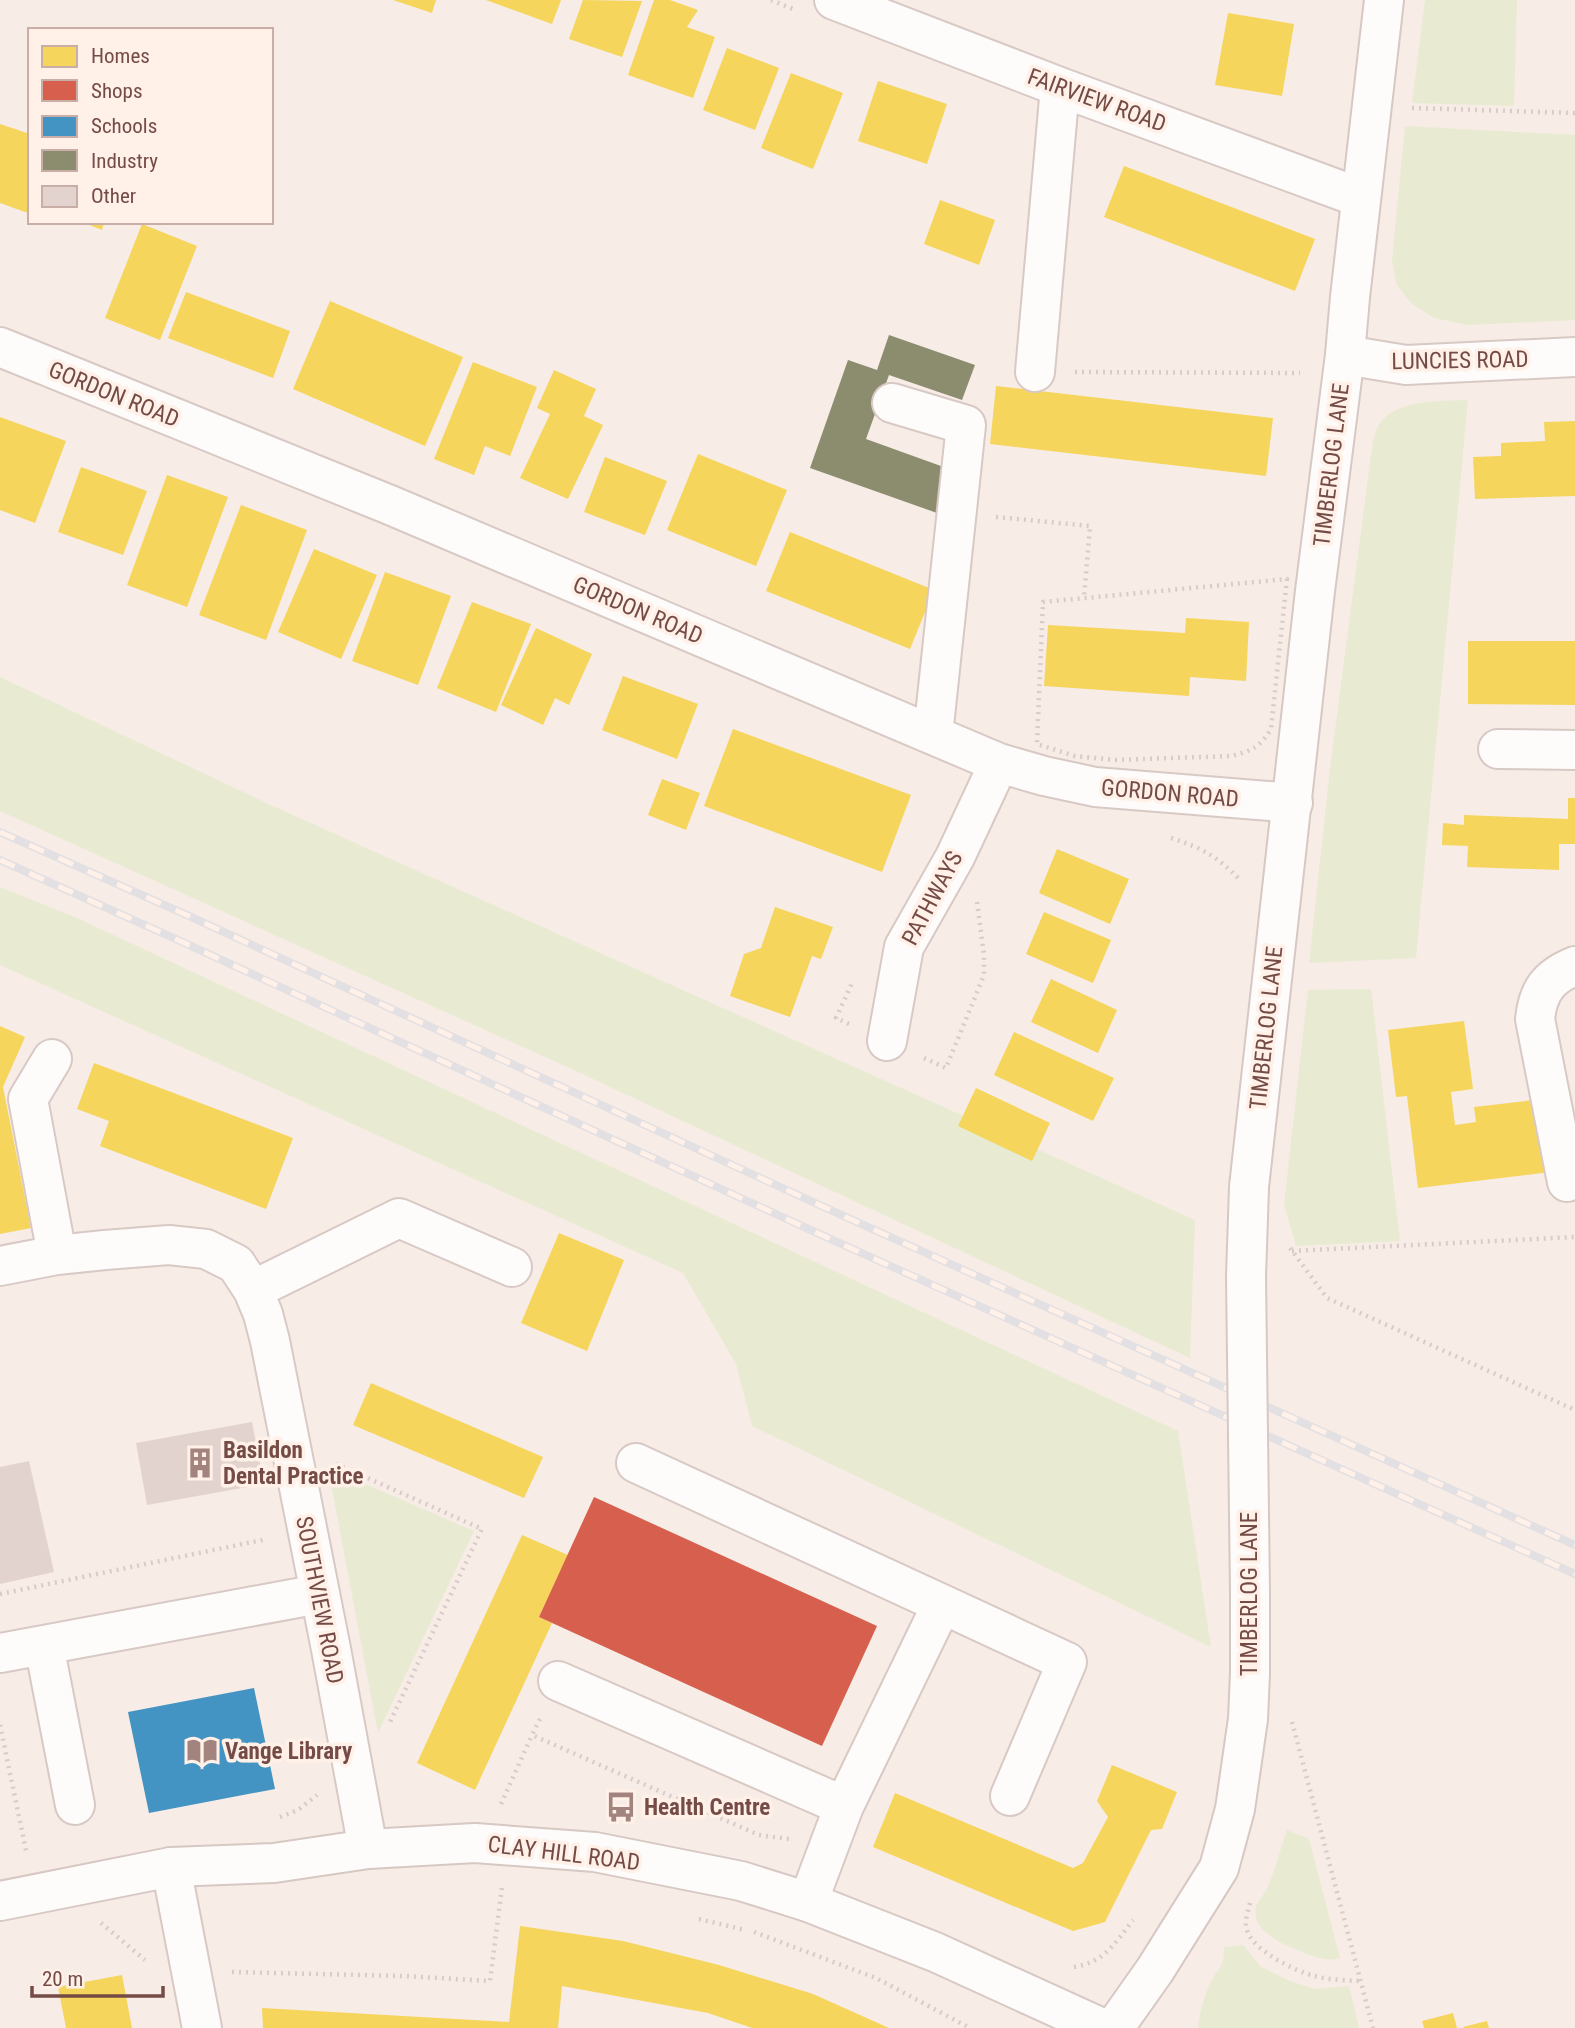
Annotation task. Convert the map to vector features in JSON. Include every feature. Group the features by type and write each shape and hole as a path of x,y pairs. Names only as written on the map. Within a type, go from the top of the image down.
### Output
{"street":[{"name":"FAIRVIEW ROAD","path":"834,0 1361,198"},
{"name":"TIMBERLOG LANE","path":"1114,2028 1219,1868 1234,1809 1248,1719 1250,1593 1246,1276 1249,1187 1384,0"},
{"path":"1035,372 1060,87"},
{"name":"GORDON ROAD","path":"0,347 390,505 999,763 1095,787 1293,803"},
{"name":"LUNCIES ROAD","path":"1345,355 1406,365 1575,357"},
{"path":"891,403 967,425 933,735"},
{"path":"1498,750 1575,750"},
{"name":"PATHWAYS","path":"887,1041 904,947 955,857 999,763"},
{"path":"1567,1182 1535,1019 1537,1002 1548,983 1575,966"},
{"path":"52,1059 28,1099 57,1255"},
{"path":"253,1290 399,1218 512,1267"},
{"name":"SOUTHVIEW ROAD","path":"0,1266 57,1255 169,1245 206,1249 236,1264 253,1290 270,1341 368,1849"},
{"path":"636,1463 1067,1662 1010,1796"},
{"path":"0,1653 319,1594"},
{"path":"808,1902 844,1806 942,1604"},
{"path":"44,1645 75,1805"},
{"path":"558,1681 844,1806"},
{"name":"CLAY HILL ROAD","path":"0,1901 171,1867 274,1863 368,1849 475,1843 595,1852 741,1881 808,1902 935,1952 1101,2028"},
{"path":"171,1867 202,2028"}],"path":[{"path":"1399,107 1575,113"},
{"path":"1035,372 1312,373"},
{"path":"987,517 1090,526 1084,598"},
{"path":"1287,579 1271,729 1262,744 1232,756 1115,760 1075,756 1037,744 1043,601 1084,598 1287,579"},
{"path":"1160,834 1199,847 1225,864 1243,884"},
{"path":"859,970 836,1018 946,1068 984,975 976,893"},
{"path":"1291,1251 1575,1237"},
{"path":"1287,1239 1291,1251 1327,1298 1575,1410"},
{"path":"332,1463 482,1529 387,1728"},
{"path":"0,1594 280,1537"},
{"path":"1286,1729 1289,1717 1373,2028"},
{"path":"0,1725 29,1867"},
{"path":"280,1817 310,1802 322,1786"},
{"path":"490,1886 514,1887"},
{"path":"222,1973 404,1976 490,1981 502,1887"},
{"path":"1251,1899 1246,1919 1247,1933 1259,1948 1293,1968 1314,1976 1359,1981"},
{"path":"1067,1966 1076,1968 1090,1964 1107,1954 1141,1910"},
{"path":"695,1918 748,1930 876,1978 970,2028"},
{"path":"100,1923 152,1966"}],"green space":[{"path":"1425,0 1517,0 1514,106 1412,103"},
{"path":"1405,126 1575,135 1575,320 1468,325 1434,318 1412,304 1396,284 1392,260"},
{"path":"1468,400 1416,958 1309,963 1330,768 1373,440 1379,425 1395,410 1433,401"},
{"path":"0,677 275,807 1195,1220 1190,1358 576,1071 0,811"},
{"path":"0,887 77,918 1178,1431 1211,1647 752,1426 736,1364 683,1273 0,965"},
{"path":"1371,989 1400,1241 1296,1246 1284,1205 1308,990"},
{"path":"328,1468 474,1531 378,1733"},
{"path":"1287,1830 1309,1839 1340,1958 1322,1959 1287,1945 1273,1938 1257,1921 1256,1907 1270,1881"},
{"path":"1243,1945 1261,1967 1290,1981 1315,1989 1349,1986 1359,2028 1198,2028 1210,1984 1222,1964 1224,1947"}],"building: Homes":[{"path":"393,0 436,0 432,13"},
{"path":"486,0 561,0 552,24"},
{"path":"583,0 642,1 622,57 569,39"},
{"path":"654,0 670,0 698,10 687,27 715,37 693,98 628,75"},
{"path":"1228,13 1294,24 1282,96 1215,85"},
{"path":"727,48 779,68 755,130 703,110"},
{"path":"791,73 843,93 813,169 761,148"},
{"path":"878,81 947,104 927,164 858,141"},
{"path":"0,124 28,133 28,213 0,203"},
{"path":"1124,166 1315,239 1295,291 1104,217"},
{"path":"940,200 995,220 979,265 924,244"},
{"path":"87,224 104,224 102,230"},
{"path":"142,224 197,246 160,340 105,318"},
{"path":"186,292 290,331 273,378 168,338"},
{"path":"330,301 463,357 425,446 293,389"},
{"path":"473,362 537,387 510,456 485,446 474,475 434,459"},
{"path":"554,370 596,389 584,416 603,425 568,499 520,478 550,414 537,408"},
{"path":"996,386 1273,418 1266,476 990,444"},
{"path":"0,417 66,441 35,523 0,510"},
{"path":"1575,421 1575,496 1475,499 1473,457 1501,456 1501,443 1545,441 1544,422"},
{"path":"698,454 787,490 756,566 667,530"},
{"path":"605,457 667,481 645,535 584,512"},
{"path":"81,467 147,491 123,555 58,532"},
{"path":"167,475 228,497 187,607 127,585"},
{"path":"241,505 307,530 266,640 199,615"},
{"path":"790,532 934,590 910,649 766,591"},
{"path":"314,549 377,575 341,659 278,632"},
{"path":"385,572 451,596 418,685 352,661"},
{"path":"472,602 531,624 496,712 437,688"},
{"path":"1186,618 1249,622 1246,681 1190,677 1189,696 1044,686 1048,625 1185,633"},
{"path":"536,628 592,654 569,705 555,698 543,725 501,705"},
{"path":"1468,641 1575,641 1575,705 1468,704"},
{"path":"623,676 698,704 677,759 602,730"},
{"path":"733,729 911,795 882,872 704,806"},
{"path":"662,779 700,793 686,830 648,815"},
{"path":"1568,798 1575,798 1575,844 1559,844 1559,870 1467,867 1468,846 1442,845 1443,823 1464,825 1464,815 1568,819"},
{"path":"1057,849 1129,879 1110,924 1039,893"},
{"path":"775,907 833,927 821,959 812,956 790,1017 730,996 744,954 761,948"},
{"path":"1044,912 1111,940 1093,983 1026,954"},
{"path":"1051,979 1117,1010 1098,1053 1031,1022"},
{"path":"1464,1021 1473,1089 1451,1092 1455,1125 1476,1122 1474,1107 1542,1099 1551,1172 1418,1188 1407,1096 1396,1097 1388,1030"},
{"path":"0,1026 25,1037 3,1087 31,1228 0,1234"},
{"path":"1014,1032 1114,1078 1093,1121 994,1075"},
{"path":"94,1063 293,1138 266,1209 100,1146 109,1121 77,1109"},
{"path":"976,1088 1050,1123 1032,1161 958,1126"},
{"path":"559,1233 624,1260 587,1351 521,1323"},
{"path":"371,1383 543,1457 524,1498 353,1425"},
{"path":"522,1535 568,1555 539,1617 552,1623 475,1790 417,1763"},
{"path":"1112,1765 1177,1792 1162,1829 1151,1830 1105,1922 1073,1931 873,1847 895,1793 1073,1868 1083,1863 1108,1817 1097,1801"},
{"path":"520,1926 623,1941 719,1965 813,1994 889,2028 752,2028 708,2013 562,1986 558,2028 263,2028 262,2008 509,2022"},
{"path":"122,1975 132,2028 66,2028 58,1987"},
{"path":"1453,2013 1457,2028 1424,2028 1422,2021"},
{"path":"1487,2021 1489,2028 1463,2027"}],"building: Shops":[{"path":"594,1497 877,1626 822,1746 539,1617"}],"building: Schools":[{"name":"Vange Library","path":"254,1688 275,1789 149,1813 128,1712"}],"building: Industry":[{"path":"889,335 975,365 962,400 889,375 866,439 952,470 937,513 810,468 848,360 877,370"}],"building: Other":[{"name":"Basildon Dental Practice","path":"252,1422 264,1484 147,1505 136,1443"},
{"path":"29,1461 54,1572 0,1584 0,1467"}],"railway":[{"path":"0,832 1575,1545"},
{"path":"0,860 826,1237 1575,1574"}],"place":[{"name":"Basildon Dental Practice","path":"200,1463"},
{"name":"Vange Library","path":"202,1751"},
{"name":"Health Centre","path":"621,1807"}]}
